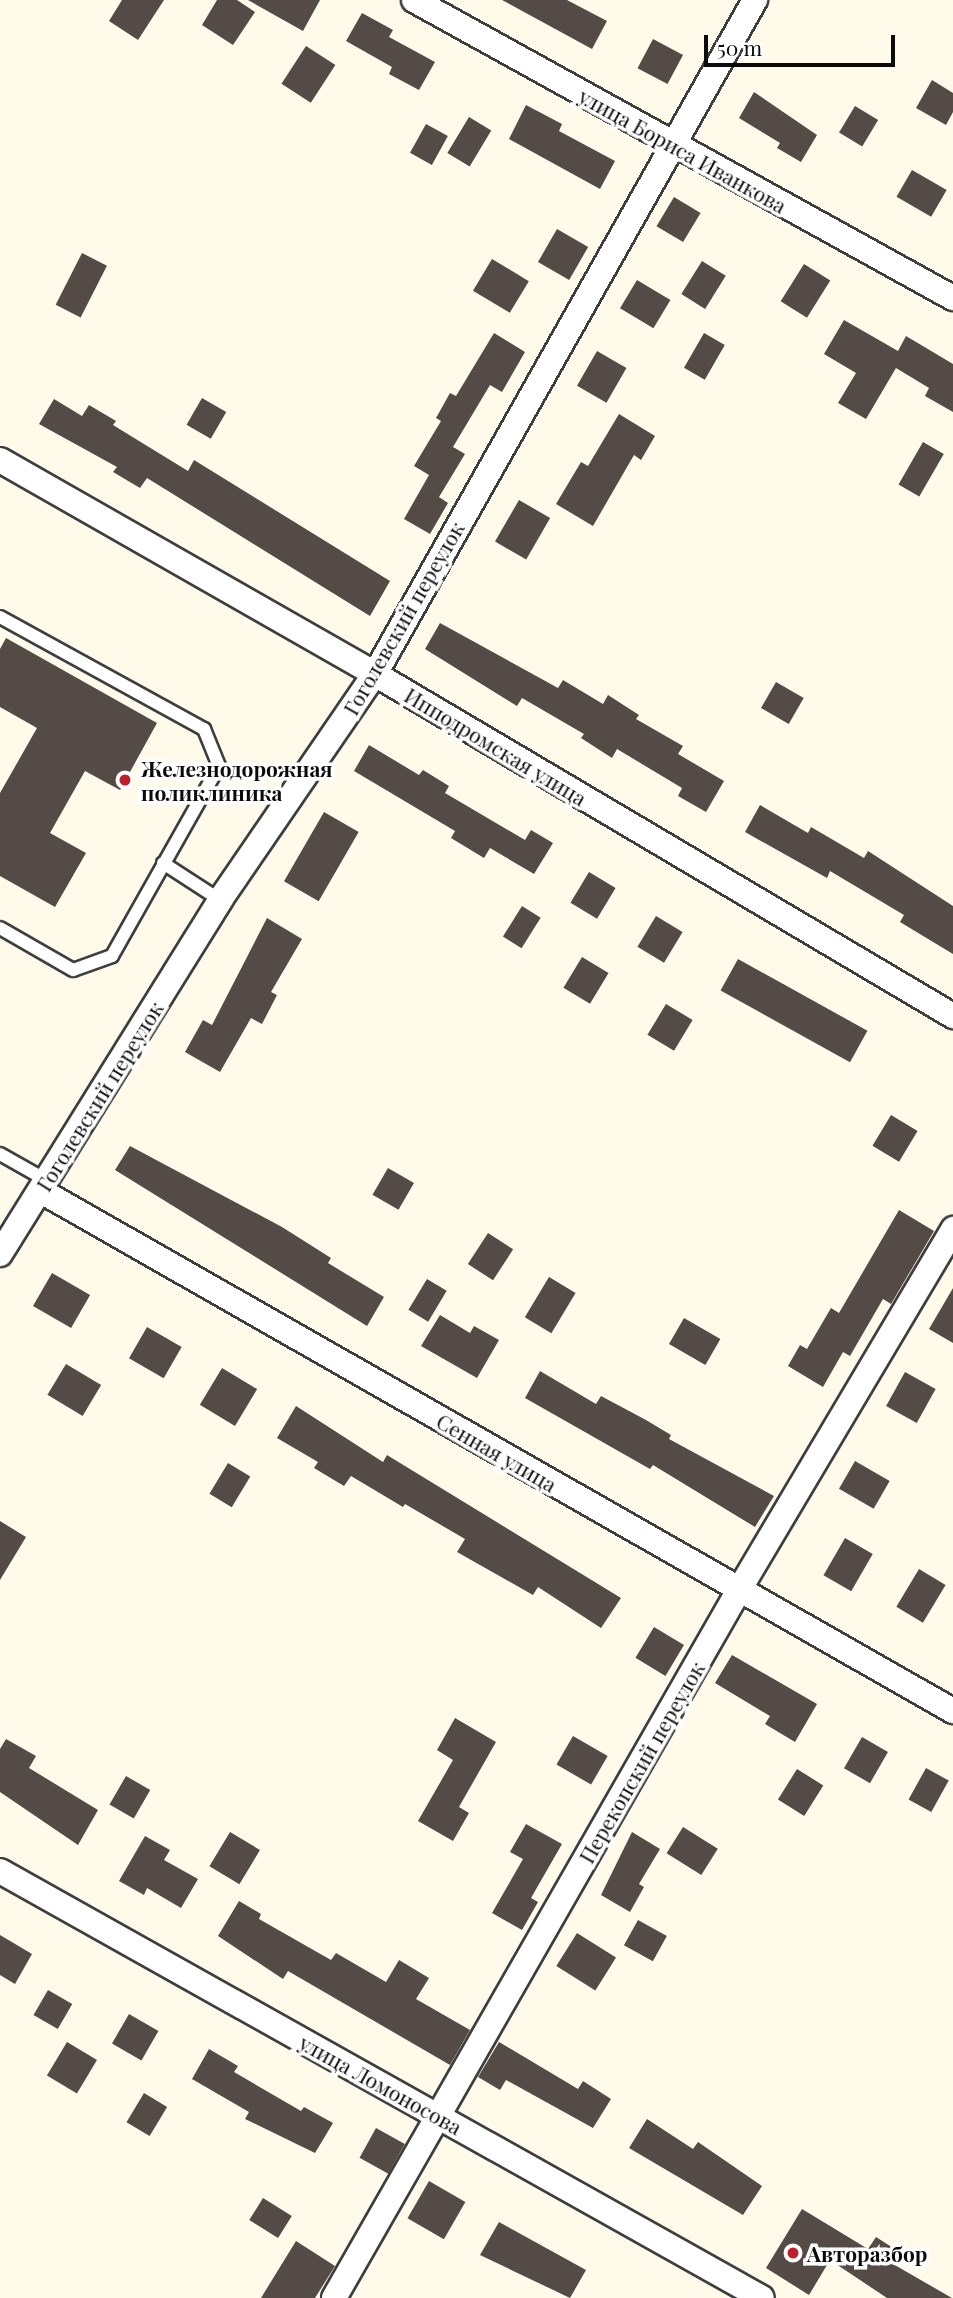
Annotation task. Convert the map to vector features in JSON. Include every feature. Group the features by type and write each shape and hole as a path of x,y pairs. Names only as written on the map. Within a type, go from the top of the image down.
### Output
{"street":[{"name":"улица Бориса Иванкова","path":"414,0 671,145 953,298"},
{"name":"Гоголевский переулок","path":"0,1254 220,900 375,674 755,0"},
{"name":"Ипподромская улица","path":"0,460 375,674 953,1016"},
{"name":"Сенная улица","path":"44,1186 953,1711"},
{"name":"Перекопский переулок","path":"334,2298 436,2115 953,1229"},
{"name":"улица Ломоносова","path":"0,1871 762,2298"}],"lane":[{"path":"0,617 204,729 219,766 112,956 73,970 0,928"},
{"path":"163,863 220,900"},
{"path":"0,1154 44,1186"}],"building":[{"path":"122,0 164,0 138,40 109,21"},
{"path":"217,0 237,0 255,12 233,45 202,25"},
{"path":"248,0 320,0 303,31"},
{"path":"502,0 567,0 607,21 592,49"},
{"path":"362,13 393,30 389,37 435,62 419,90 389,74 392,67 346,41"},
{"path":"653,39 683,55 668,84 638,68"},
{"path":"306,46 335,65 311,103 281,84"},
{"path":"932,80 953,93 953,112 946,125 916,108"},
{"path":"754,92 817,135 801,162 777,148 780,143 739,118"},
{"path":"526,105 562,124 559,131 615,161 600,189 509,139"},
{"path":"855,106 878,120 862,146 839,133"},
{"path":"469,117 491,130 470,166 447,153"},
{"path":"426,124 448,136 432,165 410,153"},
{"path":"912,170 947,190 931,217 896,197"},
{"path":"674,197 701,213 683,242 656,226"},
{"path":"557,229 588,247 569,280 538,262"},
{"path":"82,253 107,266 81,317 56,305"},
{"path":"492,259 529,281 510,313 473,291"},
{"path":"702,261 726,276 705,309 681,294"},
{"path":"804,264 830,280 807,318 781,301"},
{"path":"637,280 670,300 653,328 620,308"},
{"path":"844,320 898,351 906,336 953,364 953,412 925,396 929,388 896,368 866,419 838,403 856,373 824,354"},
{"path":"494,333 525,352 502,392 490,385 453,447 465,454 439,497 448,503 430,534 404,519 429,475 414,466 441,421 436,418 450,393 456,396"},
{"path":"704,333 725,345 705,380 684,368"},
{"path":"597,351 626,368 606,403 577,386"},
{"path":"202,398 226,412 211,439 186,425"},
{"path":"54,399 82,416 89,405 116,421 113,425 188,471 194,460 390,581 370,616 147,478 140,488 113,472 117,467 39,424"},
{"path":"619,414 655,436 641,460 634,455 593,526 556,504 581,462 588,466"},
{"path":"923,442 944,454 919,496 898,484"},
{"path":"519,500 550,518 526,560 495,542"},
{"path":"440,623 558,688 563,680 603,704 608,695 639,715 636,719 683,746 678,754 724,781 706,812 678,796 682,788 617,749 612,758 581,738 584,734 522,698 517,706 425,649"},
{"path":"6,638 157,723 120,790 85,771 50,833 86,853 55,907 0,876 0,793 37,728 0,707 0,649"},
{"path":"776,682 804,698 789,724 761,708"},
{"path":"369,745 419,775 423,770 449,786 445,793 525,840 531,830 553,843 534,874 490,848 484,858 451,838 455,831 354,771"},
{"path":"760,805 808,833 811,827 864,858 868,851 953,906 953,954 900,922 904,915 830,871 827,878 745,832"},
{"path":"324,812 359,832 319,901 284,881"},
{"path":"589,872 616,888 597,919 570,903"},
{"path":"522,906 541,918 522,948 503,937"},
{"path":"656,916 683,932 664,963 637,947"},
{"path":"267,918 302,939 271,992 277,995 262,1024 251,1018 220,1072 185,1052 203,1020 212,1025"},
{"path":"582,957 609,973 590,1004 563,988"},
{"path":"738,959 867,1031 850,1062 721,990"},
{"path":"666,1004 693,1020 674,1051 647,1035"},
{"path":"891,1115 918,1131 899,1162 872,1146"},
{"path":"130,1146 282,1227 331,1258 328,1263 384,1297 367,1326 115,1170"},
{"path":"388,1168 414,1183 398,1210 372,1195"},
{"path":"899,1210 934,1231 891,1304 883,1299 850,1356 843,1352 823,1387 788,1366 800,1345 807,1349 831,1308 839,1313"},
{"path":"488,1233 513,1249 493,1280 468,1264"},
{"path":"52,1273 90,1295 71,1328 33,1306"},
{"path":"549,1277 576,1293 551,1333 525,1317"},
{"path":"427,1279 447,1291 428,1322 408,1310"},
{"path":"953,1288 953,1343 929,1329"},
{"path":"440,1315 470,1333 474,1326 499,1340 477,1378 421,1346"},
{"path":"684,1318 720,1339 705,1365 669,1344"},
{"path":"147,1327 182,1347 164,1378 129,1358"},
{"path":"66,1364 101,1385 83,1416 47,1395"},
{"path":"222,1368 257,1389 235,1426 200,1405"},
{"path":"540,1371 596,1404 601,1396 646,1420 671,1435 669,1439 774,1496 755,1527 653,1465 650,1469 525,1398"},
{"path":"905,1372 936,1389 917,1423 886,1406"},
{"path":"296,1406 383,1462 387,1455 621,1598 601,1628 538,1587 533,1595 457,1552 465,1539 405,1504 403,1507 351,1476 344,1486 314,1468 318,1462 277,1438"},
{"path":"855,1461 890,1481 874,1509 839,1489"},
{"path":"228,1463 250,1476 232,1507 209,1494"},
{"path":"0,1521 26,1537 0,1580"},
{"path":"845,1538 873,1554 851,1591 824,1575"},
{"path":"919,1569 946,1585 923,1623 896,1607"},
{"path":"654,1627 684,1645 665,1676 635,1658"},
{"path":"732,1655 817,1704 795,1742 765,1724 770,1716 715,1683"},
{"path":"455,1718 496,1742 459,1807 469,1813 453,1841 418,1821 453,1760 437,1750"},
{"path":"573,1736 608,1756 591,1785 556,1765"},
{"path":"862,1737 888,1752 870,1783 844,1768"},
{"path":"6,1739 36,1756 29,1768 98,1810 78,1845 0,1792 0,1749"},
{"path":"926,1768 949,1781 931,1812 909,1799"},
{"path":"797,1769 823,1785 804,1816 778,1800"},
{"path":"126,1776 150,1790 134,1819 110,1805"},
{"path":"526,1824 562,1844 531,1898 538,1902 522,1930 492,1913 523,1859 510,1852"},
{"path":"683,1827 718,1849 701,1875 667,1853"},
{"path":"230,1832 260,1850 239,1884 209,1866"},
{"path":"632,1832 660,1849 639,1884 644,1887 630,1912 601,1895"},
{"path":"145,1836 170,1850 164,1860 198,1879 181,1908 147,1888 144,1895 119,1881"},
{"path":"239,1901 261,1914 259,1919 331,1960 336,1953 386,1982 399,1960 429,1978 416,1999 470,2030 450,2065 288,1971 283,1979 218,1936"},
{"path":"638,1920 667,1936 653,1961 624,1945"},
{"path":"577,1933 616,1957 595,1990 556,1966"},
{"path":"0,1935 32,1954 15,1984 0,1975"},
{"path":"48,1990 72,2004 58,2029 34,2015"},
{"path":"129,2014 158,2031 141,2060 112,2043"},
{"path":"67,2042 97,2060 77,2093 47,2075"},
{"path":"499,2042 578,2089 583,2081 611,2099 593,2128 506,2080 500,2090 478,2077"},
{"path":"209,2049 238,2066 234,2072 301,2111 304,2107 333,2123 315,2153 245,2119 249,2112 192,2079"},
{"path":"144,2093 167,2107 150,2136 126,2122"},
{"path":"647,2119 693,2149 698,2142 762,2186 743,2215 629,2148"},
{"path":"376,2128 405,2144 388,2174 360,2158"},
{"path":"429,2181 465,2202 444,2239 408,2218"},
{"path":"263,2198 292,2216 278,2238 249,2220"},
{"path":"802,2209 868,2249 876,2237 901,2253 893,2264 952,2298 887,2298 830,2260 809,2295 766,2268"},
{"path":"499,2222 586,2270 570,2298 480,2255"},
{"path":"296,2241 335,2266 315,2298 261,2298"}],"place":[{"name":"Железнодорожная поликлиника","path":"125,780"},
{"name":"Авторазбор","path":"793,2253"}]}
